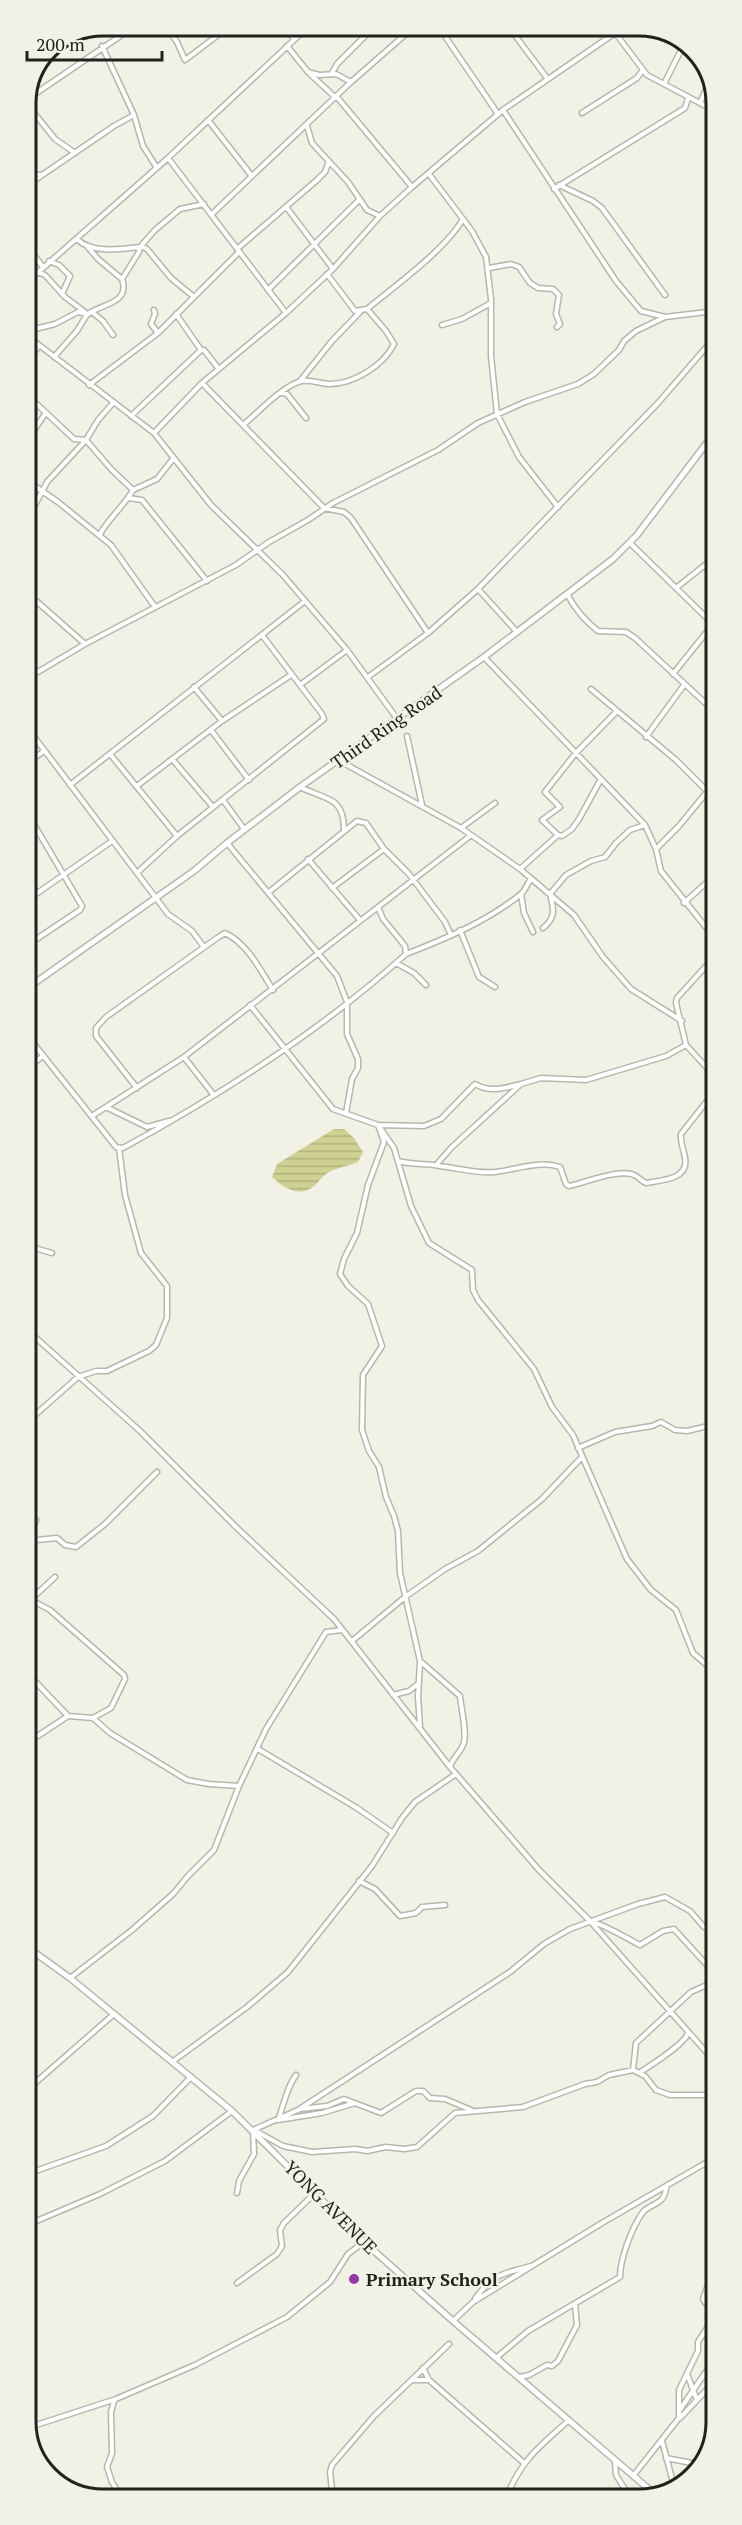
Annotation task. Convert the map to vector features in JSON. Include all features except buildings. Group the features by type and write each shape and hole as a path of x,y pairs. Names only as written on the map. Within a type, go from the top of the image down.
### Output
{"street":[{"path":"37,94 118,36"},
{"path":"172,36 185,60 217,36"},
{"path":"113,335 98,316 62,294 45,275 37,272 158,168 297,36"},
{"path":"332,73 337,64 365,36"},
{"path":"212,214 351,82 404,36"},
{"path":"445,36 498,114"},
{"path":"516,36 547,78"},
{"path":"153,433 202,383 286,313 333,269 380,216 412,187 503,110 610,36"},
{"path":"617,36 642,71 706,106"},
{"path":"287,45 308,72 336,97 412,187"},
{"path":"102,46 134,115 143,146 158,168"},
{"path":"664,84 681,51"},
{"path":"582,113 638,78 642,71"},
{"path":"308,72 319,75 332,73 351,82"},
{"path":"700,103 705,91"},
{"path":"554,189 685,108 688,98"},
{"path":"503,110 533,153 554,189 629,297 641,311 665,317"},
{"path":"36,115 55,139 75,153"},
{"path":"36,179 134,115"},
{"path":"208,120 251,175"},
{"path":"307,126 312,143 367,210 380,216"},
{"path":"168,158 286,313"},
{"path":"89,385 158,333 238,250 325,172 329,161"},
{"path":"429,174 480,243 489,268 491,356 497,414 519,457 558,508"},
{"path":"36,175 42,175"},
{"path":"559,185 583,195 602,208 665,295"},
{"path":"268,290 360,199"},
{"path":"122,279 139,252 140,246 155,230 180,209 204,204"},
{"path":"287,208 333,269"},
{"path":"243,425 281,393 299,382 332,341 360,312 367,309 430,255 463,219"},
{"path":"77,239 86,244 117,249 140,246 147,249 171,278 194,297"},
{"path":"36,329 55,324 78,312 90,313 108,306 123,292 125,288 122,279 98,259 86,244"},
{"path":"36,258 43,267"},
{"path":"49,261 70,276 62,294"},
{"path":"489,268 511,264 519,267 530,283 538,288 553,289 559,295 556,314 560,324 556,327"},
{"path":"327,274 355,311 360,312"},
{"path":"442,325 462,319 491,303"},
{"path":"299,382 315,381 329,384 352,380 368,371 390,352 394,344 391,337 367,309"},
{"path":"154,310 155,314 151,324 158,333"},
{"path":"36,673 86,644 207,581 249,557 324,508 438,450 459,434 525,402 578,384 594,374 636,331 665,317 706,312"},
{"path":"54,357 90,313"},
{"path":"176,314 201,350 204,350 219,369"},
{"path":"36,343 153,433 211,505 305,601 347,650 398,720"},
{"path":"36,350 39,346"},
{"path":"368,677 428,633 478,589 658,403 706,347"},
{"path":"131,416 201,350"},
{"path":"202,383 324,508 344,512 351,518 428,633"},
{"path":"281,393 287,394 306,418"},
{"path":"36,503 46,482 86,440 98,420 113,403"},
{"path":"36,405 74,439 86,440 133,490"},
{"path":"36,427 45,414"},
{"name":"Third Ring Road","path":"36,982 194,871 244,829 300,787 398,720 567,594 630,543 706,444"},
{"path":"100,534 105,524 129,498 133,490 157,479 173,459"},
{"path":"36,488 100,534 111,545 155,607"},
{"path":"129,498 142,500 207,581"},
{"path":"630,543 706,617"},
{"path":"675,588 706,564"},
{"path":"478,589 517,632"},
{"path":"567,594 582,617 595,629 626,632 635,638 706,704"},
{"path":"36,601 86,644"},
{"path":"70,785 305,601"},
{"path":"138,872 177,836 324,719 262,635"},
{"path":"673,674 706,635"},
{"path":"300,685 347,650"},
{"path":"484,657 645,825 656,849 661,872 706,928"},
{"path":"137,786 222,721 291,675"},
{"path":"646,737 684,686"},
{"path":"194,687 222,721"},
{"path":"591,688 646,737 676,760 706,790"},
{"path":"558,835 542,820 560,807 545,792 575,754 617,711"},
{"path":"211,730 249,780"},
{"path":"407,736 423,806"},
{"path":"36,740 168,914 192,931 204,947"},
{"path":"36,757 44,751"},
{"path":"110,754 177,836"},
{"path":"172,759 213,807"},
{"path":"338,760 461,828 520,869 574,915 603,957 631,988 682,1021"},
{"path":"520,869 558,835 562,836 572,829 602,779"},
{"path":"300,787 335,801 344,813 344,831"},
{"path":"656,849 679,826 706,792"},
{"path":"224,800 244,829"},
{"path":"461,828 495,803"},
{"path":"268,892 357,821 366,823 384,849 445,922 451,935"},
{"path":"550,894 566,875 591,861 605,857 630,830 645,825"},
{"path":"36,827 82,906 80,910 36,939"},
{"path":"92,1116 184,1057 470,836"},
{"path":"36,894 112,841"},
{"path":"227,843 337,976 347,1002 346,1034 358,1059 358,1068 352,1079 346,1113"},
{"path":"332,888 384,849"},
{"path":"308,859 360,920"},
{"path":"119,1149 178,1118 284,1049 406,954 451,935 521,894 531,879"},
{"path":"684,903 706,884"},
{"path":"521,894 524,913 533,932"},
{"path":"543,928 552,922 554,910 550,894"},
{"path":"378,907 382,919 405,946 406,954"},
{"path":"460,930 479,977 495,987"},
{"path":"137,1088 96,1036 96,1028 106,1017 225,933 230,935 250,955 273,990"},
{"path":"396,963 414,973 426,985"},
{"path":"706,966 675,1003 682,1021 686,1045 706,1067"},
{"path":"250,1005 333,1108 378,1125 424,1126 441,1119 475,1084 483,1089 498,1090 542,1078 586,1080 666,1056 686,1045"},
{"path":"36,1047 119,1149 125,1195 141,1253 166,1286 168,1318 163,1332 149,1351 107,1371 96,1371 78,1377 36,1414"},
{"path":"36,1061 43,1056"},
{"path":"184,1057 213,1094"},
{"path":"436,1165 452,1147 521,1084"},
{"path":"397,1160 414,1165 436,1165 497,1172 546,1164 555,1165 560,1167 566,1184 569,1186 601,1176 628,1174 635,1175 646,1183 679,1175 685,1170 681,1134 706,1102"},
{"path":"106,1107 147,1127 178,1118"},
{"path":"378,1125 394,1148 411,1206 429,1243 472,1270 474,1294 534,1369 552,1407 573,1435 581,1458 608,1512 627,1559 651,1590 676,1610 693,1653 706,1664"},
{"path":"378,1125 384,1142 368,1185 357,1233 344,1259 340,1274 348,1286 368,1304 382,1346 363,1375 362,1430 369,1451 380,1467 386,1497 398,1531 400,1573 420,1661 418,1697 420,1727"},
{"path":"36,1248 52,1253"},
{"path":"36,1338 147,1438 343,1630 456,1774 539,1870 591,1922 706,2052"},
{"path":"578,1448 615,1432 639,1429 661,1422 675,1430 687,1431 706,1426"},
{"path":"352,1641 405,1597 445,1569 478,1551 542,1498 581,1458"},
{"path":"36,1540 57,1538 70,1547 76,1547 105,1524 157,1472"},
{"path":"36,1595 56,1577"},
{"path":"36,1603 50,1610 124,1675 125,1679 111,1708 93,1718 68,1716 36,1737"},
{"path":"70,1978 132,1930 173,1894 214,1850 239,1786 266,1729 326,1632 343,1630"},
{"path":"420,1661 460,1696 465,1738 463,1746 455,1755 450,1767"},
{"path":"36,1682 68,1716"},
{"path":"393,1695 410,1691 420,1682"},
{"path":"93,1718 110,1733 178,1776 209,1784 239,1786"},
{"path":"258,1749 357,1808 393,1833"},
{"path":"172,2062 247,2007 288,1972 383,1851 402,1818 415,1803 456,1774"},
{"path":"359,1881 375,1889 400,1916 416,1913 422,1907 445,1905"},
{"path":"253,2130 298,2110 510,1972 544,1944 570,1929 638,1904 665,1898 690,1911 706,1928"},
{"path":"591,1922 599,1923 640,1945 663,1931 674,1929 706,1964"},
{"name":"YONG AVENUE","path":"36,1953 70,1978 232,2110 364,2241 453,2321 648,2488"},
{"path":"633,2070 636,2043 691,1992 706,1985"},
{"path":"36,2082 114,2014"},
{"path":"639,2073 668,2051 681,2045 688,2032"},
{"path":"253,2130 283,2146 312,2152 356,2149 367,2151 386,2147 404,2149 417,2147 455,2113 523,2107 585,2084 597,2082 609,2075 633,2070 656,2090 670,2095 706,2095"},
{"path":"278,2120 288,2086 296,2074"},
{"path":"36,2171 106,2146 153,2116 192,2076"},
{"path":"298,2110 327,2106 344,2098 373,2112 381,2113 416,2091 423,2091 430,2098 445,2099 474,2112"},
{"path":"278,2120 322,2113 356,2103"},
{"path":"36,2221 100,2194 165,2161 232,2110"},
{"path":"237,2193 239,2181 254,2154 253,2130"},
{"path":"473,2302 706,2163"},
{"path":"496,2358 528,2331 620,2277 620,2264 634,2227 645,2209 662,2199 668,2185"},
{"path":"237,2283 278,2254 282,2246 280,2230 284,2223 315,2193"},
{"path":"36,2425 116,2399 195,2365 286,2318 330,2282 348,2254 364,2241"},
{"path":"453,2321 494,2278 503,2273 536,2264"},
{"path":"519,2377 529,2375 548,2365 552,2366 558,2361 577,2325 575,2304"},
{"path":"680,2418 679,2390 698,2351 698,2342 706,2329"},
{"path":"332,2489 330,2472 332,2465 374,2416 448,2344"},
{"path":"423,2367 429,2380 524,2463"},
{"path":"679,2412 706,2372"},
{"path":"687,2373 697,2400"},
{"path":"413,2380 429,2380"},
{"path":"633,2476 680,2418 706,2391"},
{"path":"116,2399 112,2404 112,2453 107,2467 116,2489"},
{"path":"511,2489 532,2452 568,2421"},
{"path":"662,2440 672,2480"},
{"path":"666,2458 692,2463"},
{"path":"615,2460 616,2475 624,2489"}],"shaded area":[{"path":"334,1129 344,1129 354,1138 363,1152 358,1162 328,1172 314,1186 303,1191 297,1192 286,1188 272,1177 277,1164"}],"place":[{"name":"Primary School","path":"354,2279"}]}
